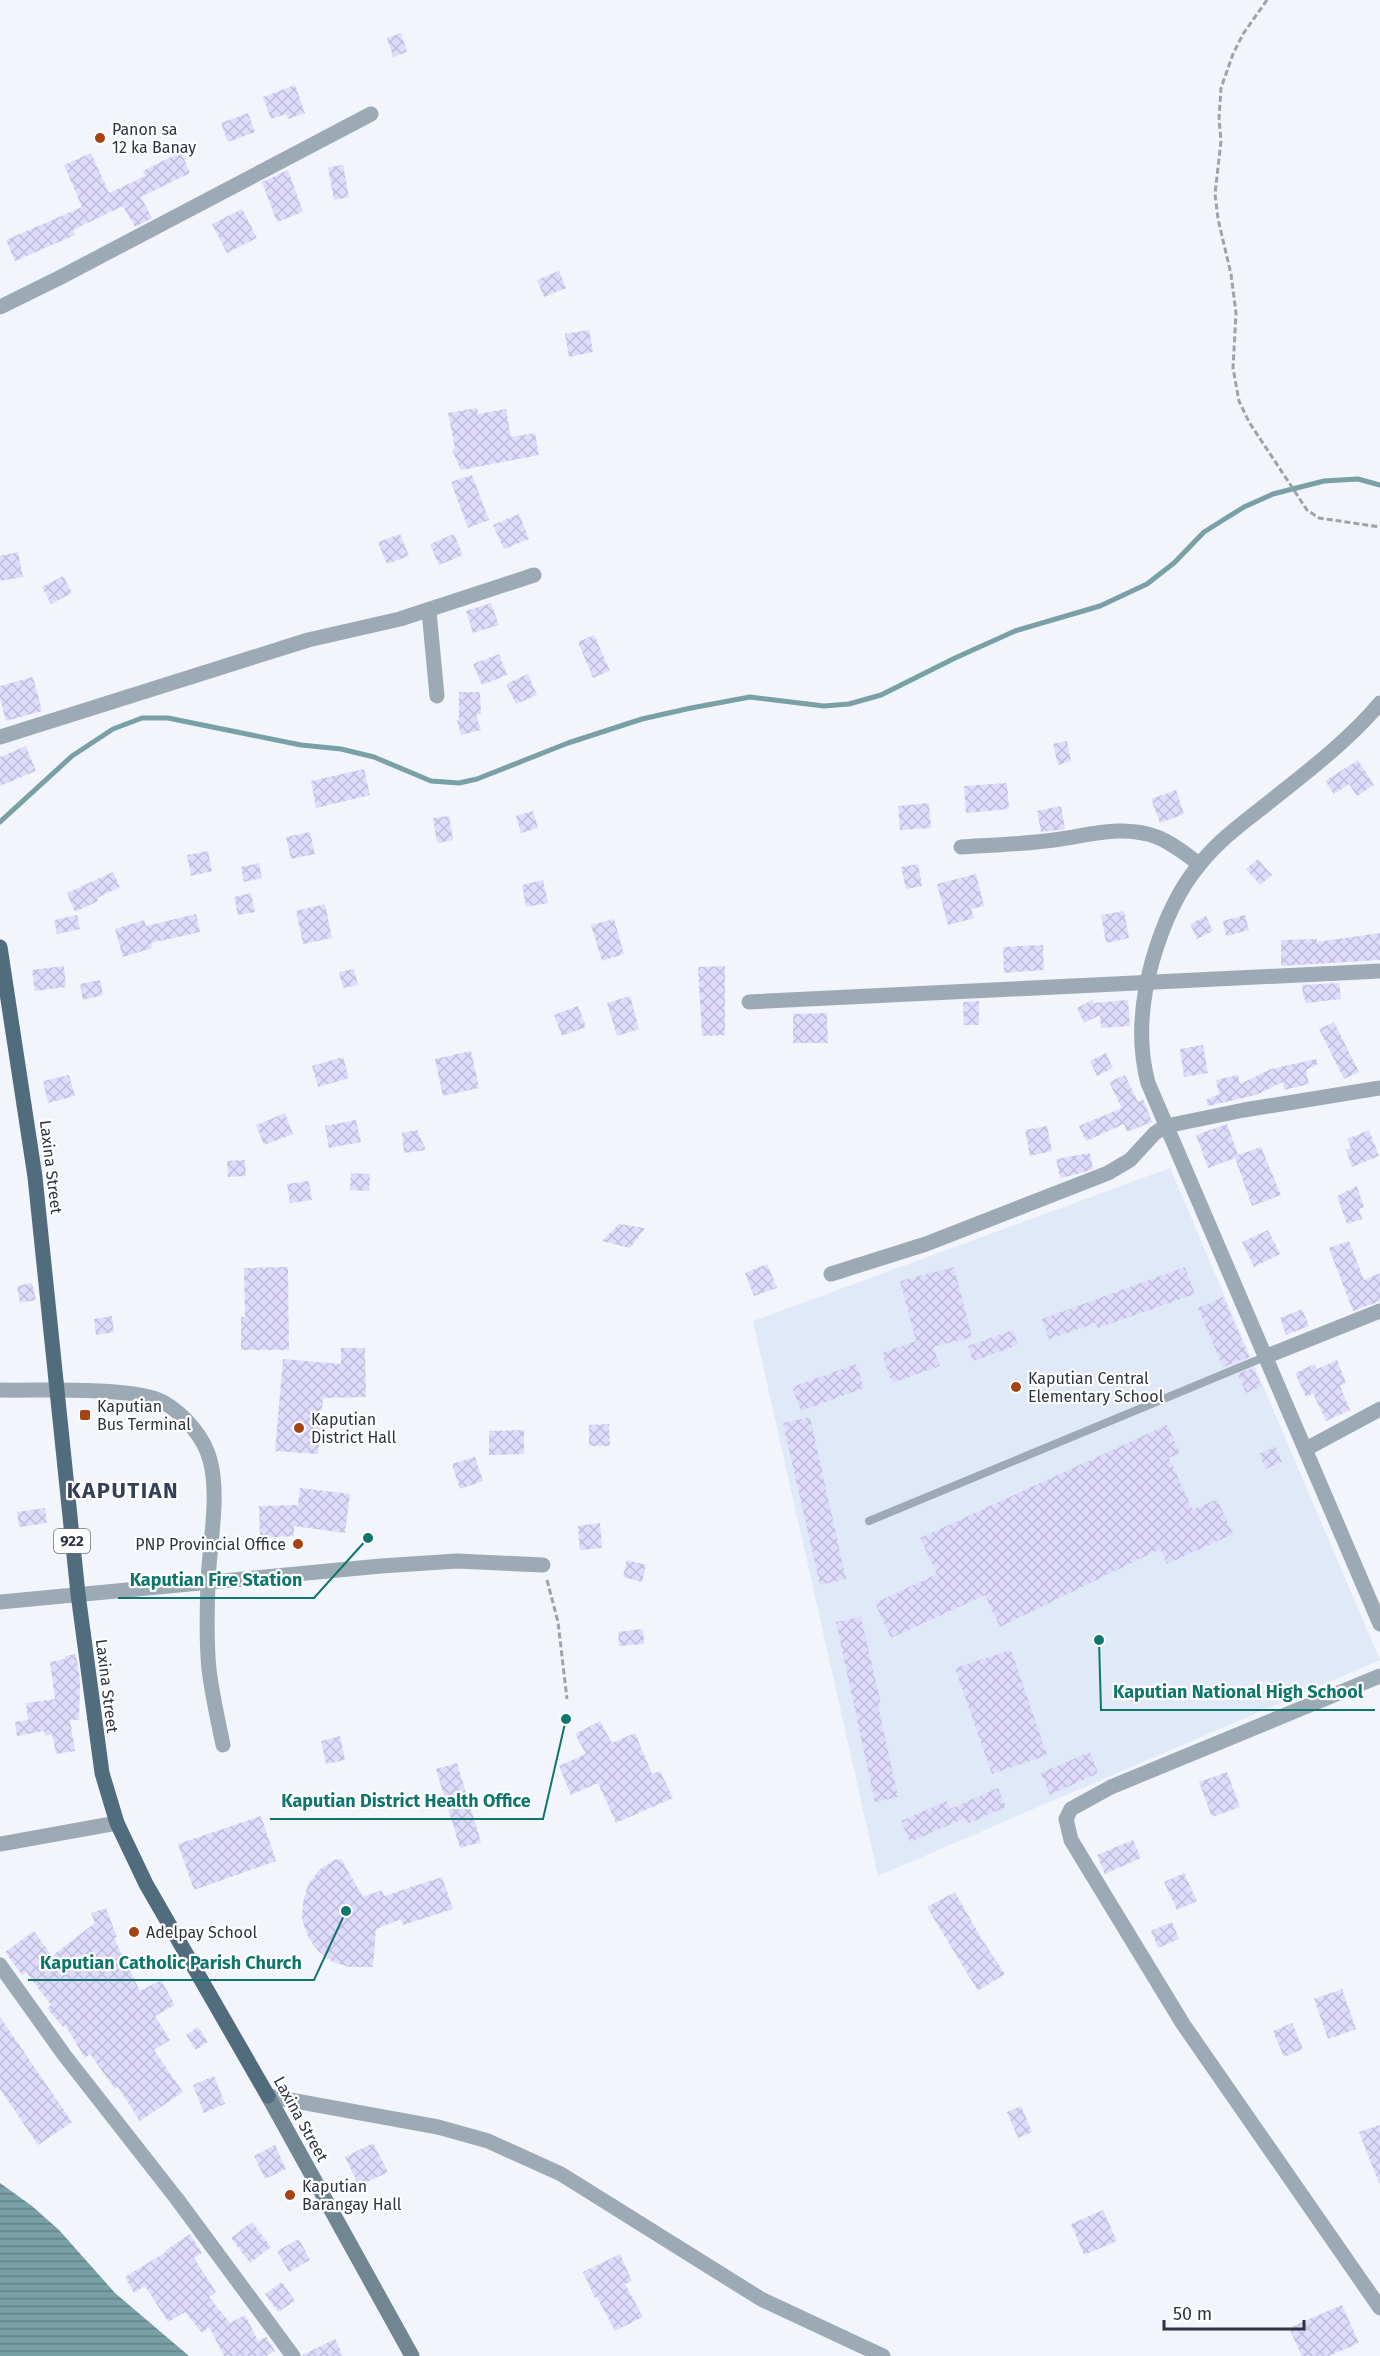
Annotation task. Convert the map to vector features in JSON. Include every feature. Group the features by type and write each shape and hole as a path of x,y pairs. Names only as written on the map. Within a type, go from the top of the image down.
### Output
{"main road":[{"name":"Laxina Street","path":"0,947 35,1177 78,1594 96,1743 102,1773 117,1822 146,1884 268,2096 412,2356"}],"street":[{"path":"0,307 371,114"},
{"path":"0,737 308,640 383,624 429,611 534,574"},
{"path":"429,611 437,696"},
{"path":"1380,703 1330,753 1236,827 1199,864 1174,903 1158,942 1146,984 1141,1018 1143,1066 1148,1083 1380,1624"},
{"path":"961,847 1010,845 1127,830 1156,837 1199,864"},
{"path":"749,1002 1380,971"},
{"path":"831,1274 926,1244 1108,1173 1130,1160 1155,1133 1166,1126 1244,1110 1380,1088"},
{"path":"1267,1356 1380,1311"},
{"path":"0,1390 137,1394 162,1401 183,1416 200,1436 210,1458 214,1479 208,1582 209,1668 223,1745"},
{"path":"1306,1449 1380,1409"},
{"path":"0,1602 458,1561 500,1561 543,1565"},
{"path":"1380,1676 1111,1787 1071,1809 1066,1819 1071,1839 1081,1857 1183,2024 1380,2308"},
{"path":"0,1844 117,1822"},
{"path":"0,1965 65,2056 177,2199 293,2356"},
{"path":"268,2096 438,2127 488,2141 561,2174 761,2299 883,2356"}],"lane":[{"path":"869,1521 1267,1356"}],"path":[{"path":"1268,0 1243,34 1221,88 1219,119 1221,141 1215,194 1218,219 1231,274 1236,313 1234,385 1249,422 1307,510 1319,518 1380,527"},
{"path":"543,1565 558,1622 567,1699"}],"shaded area":[{"path":"1170,1168 1380,1660 878,1876 753,1321"}],"water":[{"path":"0,2183 32,2206 59,2230 115,2293 189,2356 0,2356"}],"building":[{"path":"401,33 407,52 393,57 387,38"},
{"path":"295,85 305,113 288,119 286,114 271,119 263,97"},
{"path":"248,113 255,132 228,142 221,123"},
{"path":"181,152 190,173 141,197 152,218 135,227 123,206 73,230 75,235 15,261 6,240 82,207 64,165 91,153 109,193 145,176 143,171"},
{"path":"343,165 349,197 334,200 328,167"},
{"path":"288,170 303,212 277,222 262,182"},
{"path":"242,209 257,238 227,253 212,224"},
{"path":"559,271 566,288 544,297 537,280"},
{"path":"589,330 593,352 569,357 565,334"},
{"path":"477,408 478,414 506,409 511,437 535,433 539,455 461,470 452,450 455,448 448,413"},
{"path":"472,475 489,520 468,528 451,482"},
{"path":"519,514 529,539 504,549 493,525"},
{"path":"400,534 409,556 387,564 378,542"},
{"path":"454,534 463,555 439,565 430,544"},
{"path":"18,552 23,577 0,581 0,556"},
{"path":"63,576 72,593 51,604 42,587"},
{"path":"491,603 499,625 473,633 466,611"},
{"path":"594,635 610,671 593,678 578,642"},
{"path":"499,654 507,675 482,685 473,664"},
{"path":"528,674 537,695 516,704 506,684"},
{"path":"33,677 42,711 6,721 0,698 0,686"},
{"path":"459,692 480,692 481,714 476,715 481,730 461,735 457,720 459,720"},
{"path":"1067,741 1071,761 1058,765 1053,744"},
{"path":"26,746 36,771 0,786 0,757"},
{"path":"1358,760 1374,785 1357,796 1349,784 1334,794 1325,781"},
{"path":"364,769 370,795 316,808 311,781"},
{"path":"1007,783 1009,809 966,813 964,786"},
{"path":"1176,790 1184,814 1160,823 1151,799"},
{"path":"929,803 931,828 900,830 898,806"},
{"path":"1061,806 1065,829 1041,832 1037,811"},
{"path":"533,811 538,828 521,833 516,816"},
{"path":"449,816 453,840 437,843 433,818"},
{"path":"310,832 315,854 291,859 286,837"},
{"path":"208,851 212,871 191,876 187,855"},
{"path":"1258,859 1272,875 1260,885 1246,869"},
{"path":"259,863 262,878 244,882 241,867"},
{"path":"918,864 922,886 906,889 901,867"},
{"path":"113,872 120,887 75,912 67,893"},
{"path":"976,874 984,906 971,909 974,918 948,925 937,884"},
{"path":"543,880 548,903 526,907 522,885"},
{"path":"251,893 255,912 238,915 234,897"},
{"path":"325,904 332,938 303,944 296,911"},
{"path":"1124,911 1129,938 1106,943 1101,915"},
{"path":"196,914 200,932 151,943 152,948 123,957 115,929 144,920 146,926"},
{"path":"77,915 80,929 57,934 54,920"},
{"path":"1245,915 1249,930 1226,936 1223,921"},
{"path":"1206,916 1213,931 1197,939 1190,924"},
{"path":"614,919 624,954 602,961 591,925"},
{"path":"1380,933 1380,960 1281,966 1281,940 1317,939 1317,942"},
{"path":"1043,945 1044,970 1004,973 1003,947"},
{"path":"64,966 66,987 35,991 32,970"},
{"path":"725,966 725,1035 702,1036 698,967"},
{"path":"354,969 358,985 343,988 339,972"},
{"path":"100,980 103,995 83,1000 80,984"},
{"path":"1339,983 1341,999 1306,1003 1302,985"},
{"path":"630,996 639,1029 617,1036 607,1003"},
{"path":"1092,1000 1094,1003 1128,1000 1130,1026 1101,1028 1100,1015 1084,1023 1077,1008"},
{"path":"979,1001 979,1025 964,1025 963,1002"},
{"path":"578,1006 586,1027 562,1036 554,1015"},
{"path":"827,1013 828,1043 793,1043 793,1014"},
{"path":"1334,1022 1359,1072 1344,1079 1319,1029"},
{"path":"1203,1045 1208,1073 1184,1077 1180,1049"},
{"path":"471,1051 479,1088 443,1096 435,1059"},
{"path":"1106,1053 1113,1068 1097,1076 1090,1061"},
{"path":"343,1057 349,1078 318,1087 312,1066"},
{"path":"1316,1059 1318,1064 1306,1070 1309,1084 1284,1090 1283,1082 1256,1095 1208,1106 1206,1100 1219,1094 1216,1080 1238,1075 1240,1084 1271,1069"},
{"path":"69,1075 75,1096 48,1103 43,1081"},
{"path":"1125,1075 1138,1102 1143,1099 1152,1122 1127,1132 1124,1124 1086,1141 1079,1126 1122,1108 1109,1082"},
{"path":"285,1113 293,1134 264,1145 256,1125"},
{"path":"356,1120 361,1142 329,1148 325,1126"},
{"path":"1227,1124 1238,1155 1261,1147 1281,1195 1252,1206 1235,1158 1208,1168 1196,1135"},
{"path":"1047,1126 1052,1151 1030,1156 1025,1130"},
{"path":"417,1130 426,1150 404,1153 402,1133"},
{"path":"1369,1130 1379,1156 1352,1167 1346,1150 1351,1148 1347,1139"},
{"path":"1090,1153 1093,1169 1060,1178 1056,1159"},
{"path":"245,1160 246,1176 228,1177 227,1161"},
{"path":"351,1173 370,1174 369,1191 350,1190"},
{"path":"309,1181 312,1200 290,1203 287,1184"},
{"path":"1357,1186 1364,1207 1359,1209 1362,1219 1347,1224 1337,1196"},
{"path":"619,1224 645,1228 630,1248 602,1241"},
{"path":"1268,1230 1280,1254 1254,1267 1242,1242"},
{"path":"1349,1241 1364,1280 1380,1273 1380,1301 1353,1311 1329,1248"},
{"path":"767,1264 777,1288 754,1296 745,1273"},
{"path":"288,1267 289,1350 241,1350 241,1317 245,1317 244,1268"},
{"path":"954,1267 972,1337 933,1347 940,1366 892,1383 882,1353 916,1341 900,1281"},
{"path":"1185,1267 1195,1294 1098,1328 1096,1323 1049,1339 1042,1319"},
{"path":"32,1283 36,1300 20,1303 17,1286"},
{"path":"1223,1297 1249,1357 1223,1367 1198,1308"},
{"path":"1302,1309 1309,1326 1286,1335 1280,1318"},
{"path":"112,1316 114,1332 96,1335 94,1319"},
{"path":"1013,1330 1018,1345 973,1361 968,1346"},
{"name":"Kaputian District Hall","path":"341,1348 365,1348 366,1397 323,1398 318,1454 275,1451 283,1359 341,1364"},
{"path":"1337,1360 1346,1383 1340,1386 1350,1410 1326,1421 1313,1393 1306,1397 1295,1373 1315,1364 1317,1369"},
{"path":"856,1364 864,1388 801,1411 792,1387"},
{"path":"1253,1368 1262,1386 1246,1393 1238,1374"},
{"path":"810,1417 846,1579 820,1585 783,1423"},
{"path":"609,1424 610,1446 589,1446 589,1425"},
{"path":"1167,1425 1180,1453 1169,1458 1193,1510 1217,1499 1233,1534 1167,1564 1160,1549 1000,1627 985,1595 891,1638 875,1603 937,1574 920,1538"},
{"path":"524,1430 524,1454 489,1455 489,1431"},
{"path":"1275,1446 1282,1462 1266,1469 1259,1454"},
{"path":"475,1457 483,1481 460,1489 452,1464"},
{"path":"300,1488 350,1494 345,1533 294,1526 294,1536 260,1538 259,1506 298,1505"},
{"path":"45,1508 47,1523 19,1527 17,1512"},
{"path":"600,1523 602,1548 580,1550 578,1526"},
{"path":"627,1560 646,1565 642,1582 623,1577"},
{"path":"861,1617 881,1704 878,1705 898,1797 875,1802 836,1622"},
{"path":"643,1629 644,1644 619,1646 618,1632"},
{"path":"1011,1650 1047,1755 992,1774 955,1668"},
{"path":"76,1654 80,1679 79,1720 70,1720 75,1751 56,1754 52,1734 45,1736 44,1731 17,1736 15,1722 28,1720 26,1703 55,1699 50,1662"},
{"path":"600,1721 612,1743 635,1733 652,1774 660,1771 673,1798 616,1823 598,1783 571,1795 559,1766 586,1754 575,1734"},
{"path":"340,1736 345,1760 326,1764 321,1741"},
{"path":"1090,1752 1098,1773 1050,1795 1041,1773"},
{"path":"457,1763 481,1842 460,1848 436,1769"},
{"path":"1227,1772 1240,1807 1212,1817 1199,1782"},
{"path":"998,1788 1006,1807 967,1824 965,1818 910,1842 901,1821 947,1801 950,1809"},
{"path":"261,1816 276,1861 194,1890 178,1844"},
{"path":"1133,1840 1141,1858 1105,1874 1097,1855"},
{"path":"341,1859 363,1897 382,1890 384,1896 442,1877 453,1909 403,1925 401,1919 376,1929 373,1967 349,1967 333,1962 318,1951 308,1937 302,1919 303,1902 308,1885 319,1870 334,1860"},
{"path":"1184,1873 1197,1901 1177,1910 1164,1882"},
{"path":"955,1892 1005,1974 978,1991 927,1907"},
{"path":"106,1908 117,1937 114,1938 140,1991 161,1980 175,2005 155,2016 170,2040 154,2050 183,2092 140,2121 118,2087 115,2089 90,2054 85,2058 65,2025 63,2027 47,2008 51,2005 26,1972 22,1975 5,1952 34,1931 52,1956 95,1923 91,1913"},
{"path":"1172,1922 1179,1939 1158,1948 1151,1931"},
{"path":"1342,1989 1356,2029 1328,2039 1314,1999"},
{"path":"0,2017 72,2122 38,2145 0,2089"},
{"path":"1292,2023 1303,2049 1284,2057 1273,2031"},
{"path":"198,2027 208,2042 196,2050 186,2035"},
{"path":"214,2076 225,2104 204,2113 193,2085"},
{"path":"1021,2106 1032,2132 1018,2138 1007,2112"},
{"path":"1380,2125 1380,2183 1379,2183 1359,2132"},
{"path":"373,2143 388,2172 359,2186 345,2157"},
{"path":"275,2145 286,2169 265,2179 254,2156"},
{"path":"1103,2210 1117,2241 1084,2255 1071,2224"},
{"path":"252,2222 271,2247 250,2263 231,2238"},
{"path":"190,2234 202,2253 194,2258 216,2292 209,2297 230,2323 245,2315 258,2341 266,2337 275,2351 266,2356 224,2356 209,2327 202,2333 185,2312 168,2322 145,2286 134,2293 125,2277"},
{"path":"299,2239 310,2260 289,2272 277,2251"},
{"path":"620,2254 632,2281 625,2284 643,2317 615,2331 597,2297 595,2298 583,2272"},
{"path":"282,2282 295,2301 278,2312 265,2294"},
{"path":"1342,2305 1359,2343 1329,2356 1302,2356 1289,2328"},
{"path":"335,2339 343,2356 303,2356 303,2355"}],"waterway":[{"path":"0,822 72,756 113,729 142,718 168,718 301,745 341,749 374,757 431,781 459,783 477,779 568,743 642,719 691,708 750,697 824,706 849,704 881,695 1015,631 1100,606 1147,584 1174,563 1204,532 1244,507 1273,494 1324,481 1358,479 1380,485"}],"place":[{"name":"Panon sa 12 ka Banay","path":"100,138"},
{"name":"Kaputian Central Elementary School","path":"1016,1387"},
{"name":"Kaputian Bus Terminal","path":"85,1415"},
{"name":"Kaputian District Hall","path":"299,1428"},
{"name":"Kaputian Fire Station","path":"368,1538"},
{"name":"PNP Provincial Office","path":"298,1544"},
{"name":"Kaputian National High School","path":"1099,1640"},
{"name":"Kaputian District Health Office","path":"566,1719"},
{"name":"Kaputian Catholic Parish Church","path":"346,1911"},
{"name":"Adelpay School","path":"134,1932"},
{"name":"Kaputian Barangay Hall","path":"290,2195"}],"district":[{"name":"KAPUTIAN","path":"123,1490"}]}
